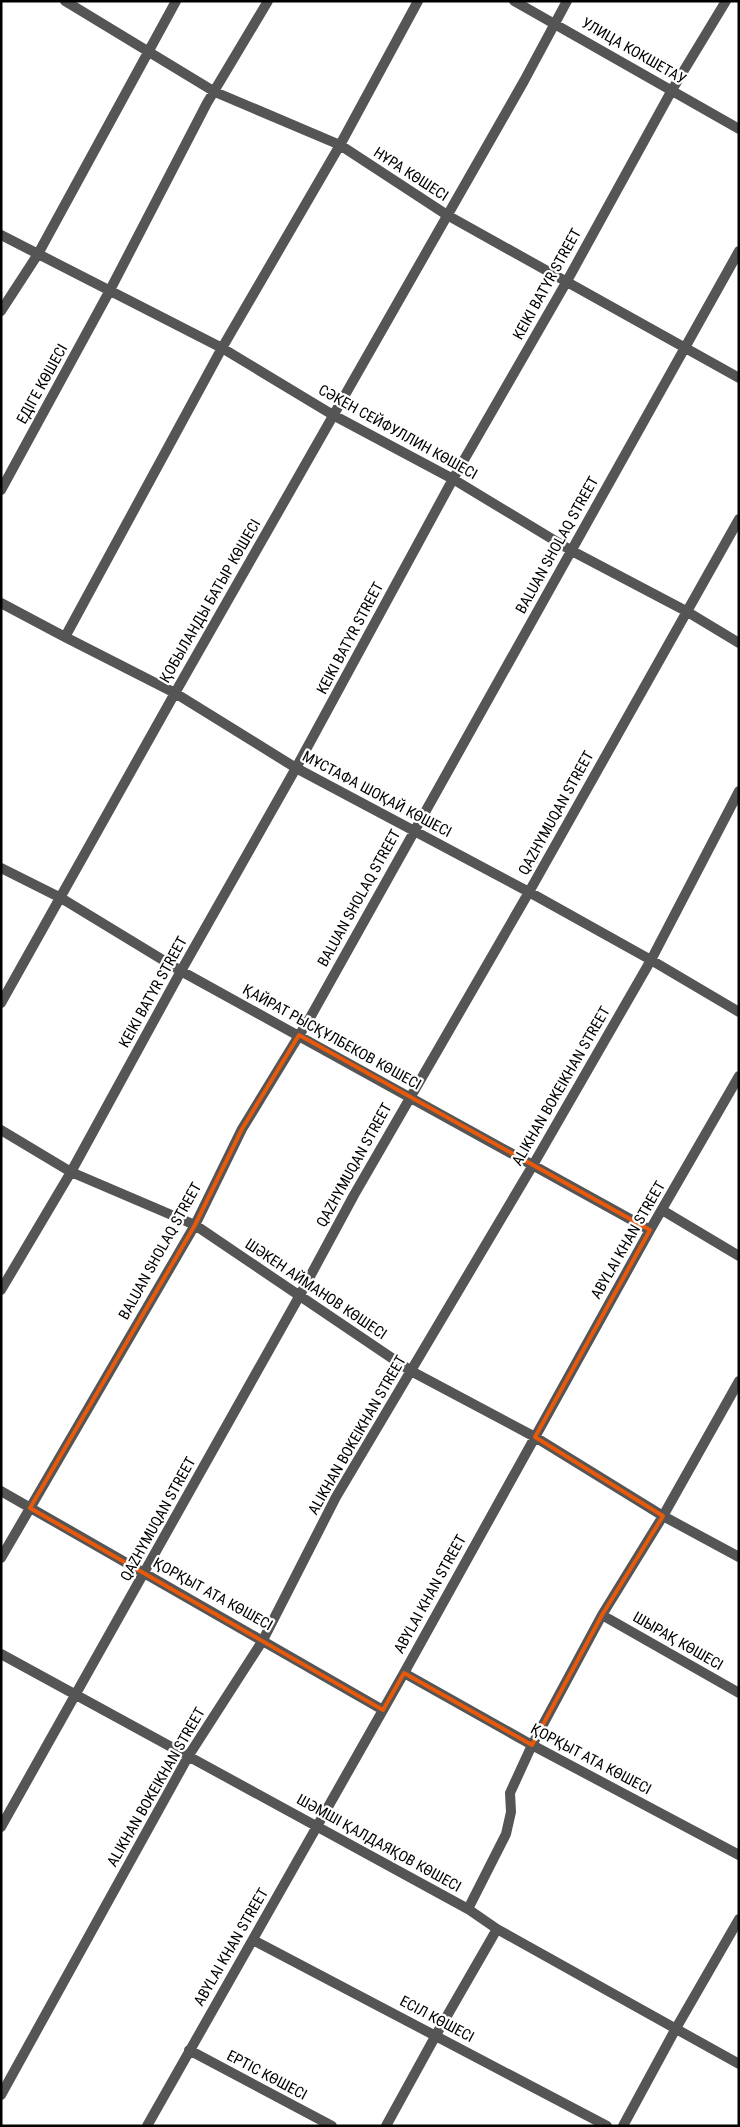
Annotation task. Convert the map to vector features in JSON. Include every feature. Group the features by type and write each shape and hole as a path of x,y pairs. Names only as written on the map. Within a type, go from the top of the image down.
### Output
{"street":[{"name":"НҰРА КӨШЕСІ","path":"65,1 215,92 340,146 447,215 739,378"},
{"path":"1,311 38,254 176,1"},
{"name":"ЕДІГЕ КӨШЕСІ","path":"1,490 109,292 202,112 268,1"},
{"path":"65,638 222,348 340,146 418,1"},
{"name":"УЛИЦА КОКШЕТАУ","path":"514,1 739,129"},
{"name":"ҚОБЫЛАНДЫ БАТЫР КӨШЕСІ","path":"1,1003 567,1"},
{"name":"KEIKI BATYR STREET","path":"1,1290 72,1172 296,768 453,479 567,281 672,90 726,1"},
{"name":"СӘКЕН СЕЙФУЛЛИН КӨШЕСІ","path":"1,235 109,292 222,348 333,415 453,479 572,551 686,611 739,643"},
{"name":"BALUAN SHOLAQ STREET","path":"1,1558 194,1225 242,1129 299,1035 739,251"},
{"name":"QAZHYMUQAN STREET","path":"1,1827 77,1695 354,1195 739,519"},
{"name":"МҰСТАФА ШОҚАЙ КӨШЕСІ","path":"1,602 65,638 175,693 296,768 528,892 651,960 739,1012"},
{"name":"ALIKHAN BOKEIKHAN STREET","path":"1,2095 189,1755 263,1640 336,1497 533,1165 651,960 739,791"},
{"name":"ҚАЙРАТ РЫСҚҰЛБЕКОВ КӨШЕСІ","path":"1,868 61,898 182,971 650,1230"},
{"name":"ABYLAI KHAN STREET","path":"147,2126 404,1673 650,1230 739,1076"},
{"name":"ШӘКЕН АЙМАНОВ КӨШЕСІ","path":"1,1130 72,1172 194,1225 411,1371 535,1436 663,1516 739,1556"},
{"path":"662,1210 739,1256"},
{"path":"468,1909 506,1834 511,1812 510,1793 532,1745 602,1615 663,1516 739,1381"},
{"path":"729,1399 739,1405"},
{"name":"ҚОРҚЫТ АТА КӨШЕСІ","path":"1,1492 383,1710"},
{"name":"ШЫРАҚ КӨШЕСІ","path":"602,1615 739,1693"},
{"name":"ШӘМШІ ҚАЛДАЯҚОВ КӨШЕСІ","path":"1,1654 468,1909 498,1929 675,2030 739,2064"},
{"name":"ҚОРҚЫТ АТА КӨШЕСІ","path":"404,1673 532,1745 739,1854"},
{"path":"623,2126 675,2030 739,1919"},
{"path":"386,2126 436,2035 498,1929"},
{"name":"ЕСІЛ КӨШЕСІ","path":"253,1940 607,2126"},
{"name":"ЕРТІС КӨШЕСІ","path":"189,2050 332,2126"}],"highlighted area":[{"path":"299,1035 650,1230 535,1437 663,1516 602,1615 532,1745 404,1673 383,1710 30,1508 195,1225 242,1129"}]}
